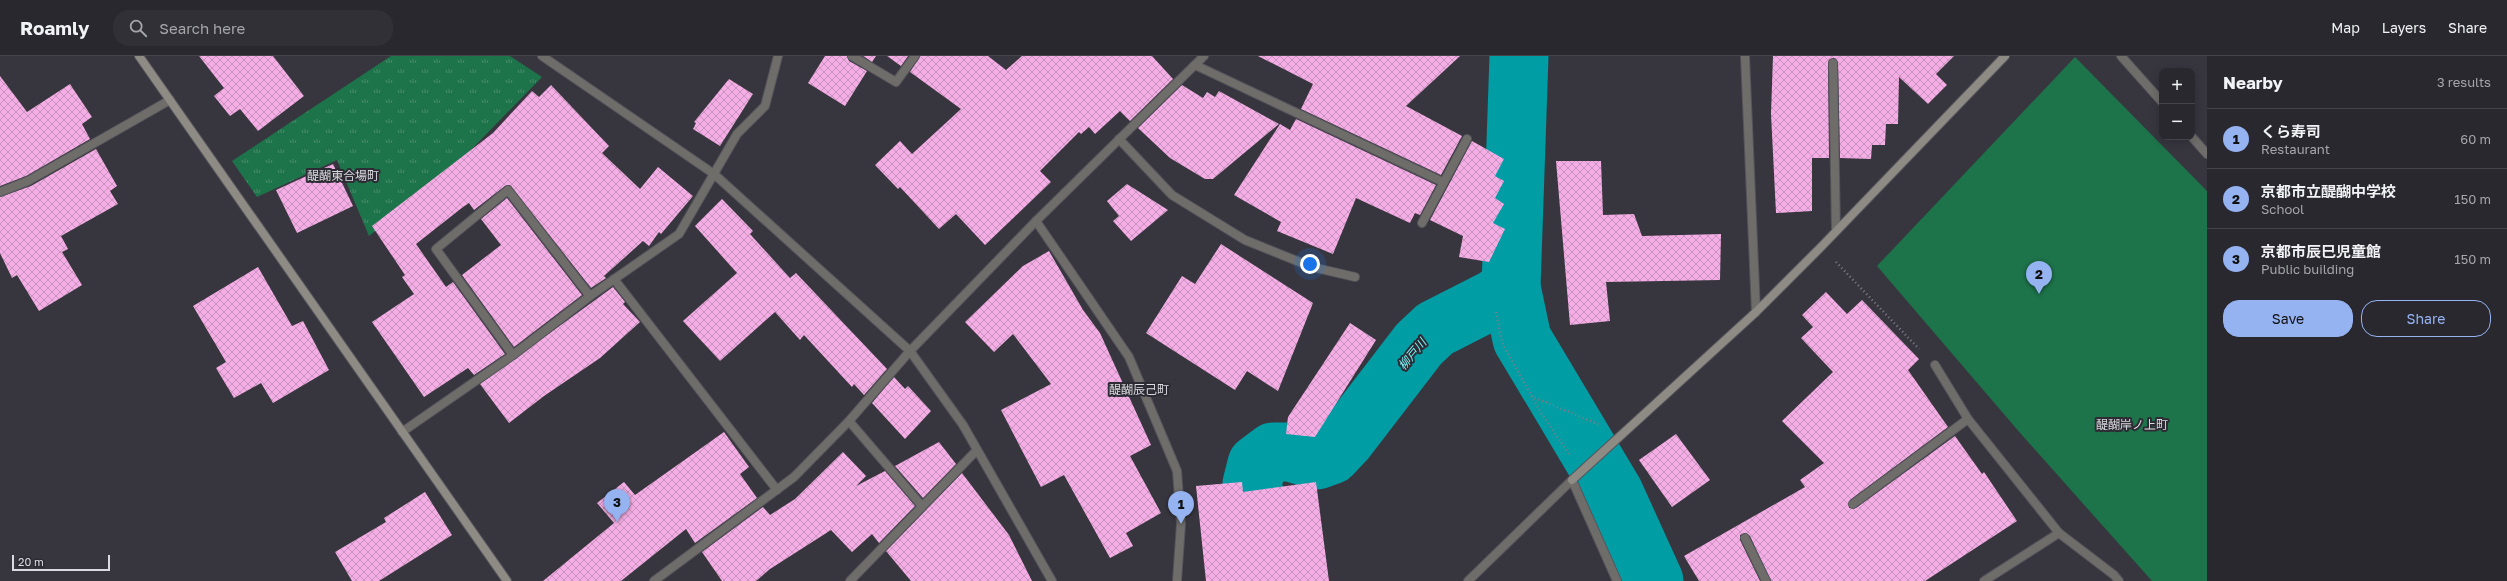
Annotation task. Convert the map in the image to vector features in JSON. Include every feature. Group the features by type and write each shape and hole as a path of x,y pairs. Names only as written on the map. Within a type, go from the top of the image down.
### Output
{"street":[{"path":"140,56 506,581"},
{"path":"542,56 553,59 714,174 910,351 963,425 976,451 1052,581"},
{"path":"402,432 513,355 590,296 679,234 737,134 765,106 778,56"},
{"path":"852,56 896,82 915,56"},
{"path":"654,581 794,477 849,421 910,351 1036,221 1204,56"},
{"path":"1744,56 1756,312"},
{"path":"1468,581 1581,470 1756,312 1822,246 2005,56"},
{"path":"2122,56 2159,99"},
{"path":"1833,63 1836,231"},
{"path":"1195,65 1443,182"},
{"path":"0,192 28,181 170,100"},
{"path":"1119,139 1172,195 1246,240 1312,267 1355,277"},
{"path":"1422,223 1466,139"},
{"path":"2195,140 2207,154"},
{"path":"513,355 436,249 508,190 590,296"},
{"path":"1036,221 1129,357 1177,472 1181,524 1177,581"},
{"path":"614,279 777,490"},
{"path":"1935,365 1968,419 2059,533 2114,574 2119,581"},
{"path":"1853,504 1968,419"},
{"path":"849,421 922,506"},
{"path":"850,581 976,451"},
{"path":"1572,480 1616,581"},
{"path":"1984,581 2059,533"},
{"path":"1745,538 1766,581"}],"path":[{"path":"1822,246 1935,365"},
{"path":"1496,312 1503,345 1531,395 1581,470"},
{"path":"1531,395 1551,402 1598,425"}],"green space":[{"path":"391,56 510,56 542,77 465,156 369,236 337,160 257,197 232,161"},
{"path":"2075,57 2207,191 2207,581 2152,581 2021,434 1877,266"}],"building":[{"path":"199,56 273,56 304,96 258,131 240,109 230,116 214,96 224,88"},
{"path":"825,56 847,56 849,61 867,71 845,106 808,83"},
{"path":"863,56 876,56 872,62"},
{"path":"887,56 908,56 901,66"},
{"path":"920,56 988,56 1006,70 1022,56 1152,56 1173,79 1130,121 1120,111 1095,134 1089,127 1081,134 1079,132 1040,171 1051,182 985,245 956,214 939,229 900,187 898,189 875,165 900,141 912,154 961,109 910,72"},
{"path":"1258,56 1460,56 1406,106 1462,136 1441,175 1301,109 1313,84"},
{"path":"1773,56 1954,56 1936,74 1947,85 1928,104 1899,77 1898,124 1886,124 1885,145 1872,145 1871,159 1840,158 1838,63 1835,58 1830,59 1828,63 1829,158 1812,158 1812,211 1776,213 1771,114"},
{"path":"0,76 27,112 70,84 92,117 82,124 90,139 26,176 0,186"},
{"path":"729,79 753,94 720,146 693,129 696,123 694,122"},
{"path":"551,85 609,146 602,153 640,189 658,167 693,196 661,234 659,232 649,246 643,241 604,276 606,278 591,288 510,185 505,186 474,210 469,203 463,207 416,244 446,287 453,282 505,354 474,375 468,368 424,397 372,322 414,294 402,277 405,275 372,226 493,133 532,91 539,97"},
{"path":"1182,85 1203,98 1207,92 1215,97 1219,91 1279,124 1213,179 1205,179 1170,158 1138,128"},
{"path":"1296,119 1436,185 1420,215 1415,213 1410,223 1356,198 1333,254 1277,231 1281,222 1234,195 1280,124 1290,130"},
{"path":"1472,141 1504,159 1495,176 1504,181 1495,198 1504,204 1493,223 1505,229 1489,262 1459,257 1463,236 1430,220"},
{"path":"96,149 117,186 110,191 118,204 61,236 68,249 62,252 82,285 39,311 17,275 12,278 0,253 0,197 31,186"},
{"path":"1556,161 1601,161 1603,215 1634,214 1642,236 1721,234 1720,280 1606,282 1610,321 1570,325"},
{"path":"333,164 353,206 297,233 276,190"},
{"path":"1127,184 1168,210 1131,241 1113,221 1119,216 1107,201"},
{"path":"507,198 582,295 514,347 462,275 501,245 481,219"},
{"path":"722,199 753,231 750,234 790,278 796,273 887,369 864,395 854,384 852,387 804,335 800,340 775,312 720,361 683,321 737,273 695,226"},
{"path":"1221,244 1313,303 1278,391 1247,371 1235,390 1146,333 1182,276 1195,284"},
{"path":"1049,251 1083,310 1100,333 1151,445 1130,456 1161,513 1126,533 1133,546 1110,558 1064,475 1041,487 1001,410 1051,384 1013,334 994,352 965,322 1023,266"},
{"path":"258,267 292,326 303,321 329,370 273,403 261,383 234,398 216,368 226,362 193,306"},
{"path":"613,287 625,302 623,304 640,322 600,358 544,396 509,423 480,384"},
{"path":"1826,292 1847,314 1862,300 1919,359 1908,370 1948,427 1850,500 1849,508 1856,508 1955,436 1982,474 1984,472 2017,521 1925,581 1771,581 1750,536 1745,533 1740,535 1740,540 1760,581 1699,581 1684,556 1805,487 1800,480 1824,463 1782,421 1833,372 1801,338 1813,327 1802,315"},
{"path":"1350,323 1376,340 1315,437 1286,434 1288,417"},
{"path":"894,377 905,389 908,386 931,411 905,439 872,403"},
{"path":"724,432 749,467 740,474 757,498 695,543 686,529 621,581 543,581 614,523 597,503 624,482 635,495"},
{"path":"1676,434 1710,480 1672,507 1639,460"},
{"path":"939,442 956,464 923,498 895,466"},
{"path":"843,452 866,476 856,486 885,471 915,506 879,543 872,534 852,552 831,530 770,569 756,581 722,581 702,552 763,507 770,515 795,499"},
{"path":"962,473 1009,535 1032,581 911,581 886,551"},
{"path":"1242,482 1243,492 1316,482 1329,581 1206,581 1196,486"},
{"path":"425,492 452,535 379,581 352,581 335,552 386,522 384,518"}],"waterway":[{"name":"柳戸川","path":"1266,581 1263,533 1252,484 1257,464 1273,452 1290,452 1317,460 1331,455 1346,439 1419,344 1435,329 1494,299 1511,287 1519,56"},
{"path":"1511,287 1522,339 1614,493 1654,581"}],"place":[{"name":"京都市立醍醐中学校","path":"2039,294"},
{"name":"京都市辰巳児童館","path":"617,522"},
{"name":"くら寿司","path":"1181,524"}],"district":[{"name":"醍醐東合場町","path":"343,175"},
{"name":"醍醐辰己町","path":"1139,389"},
{"name":"醍醐岸ノ上町","path":"2132,424"}]}
